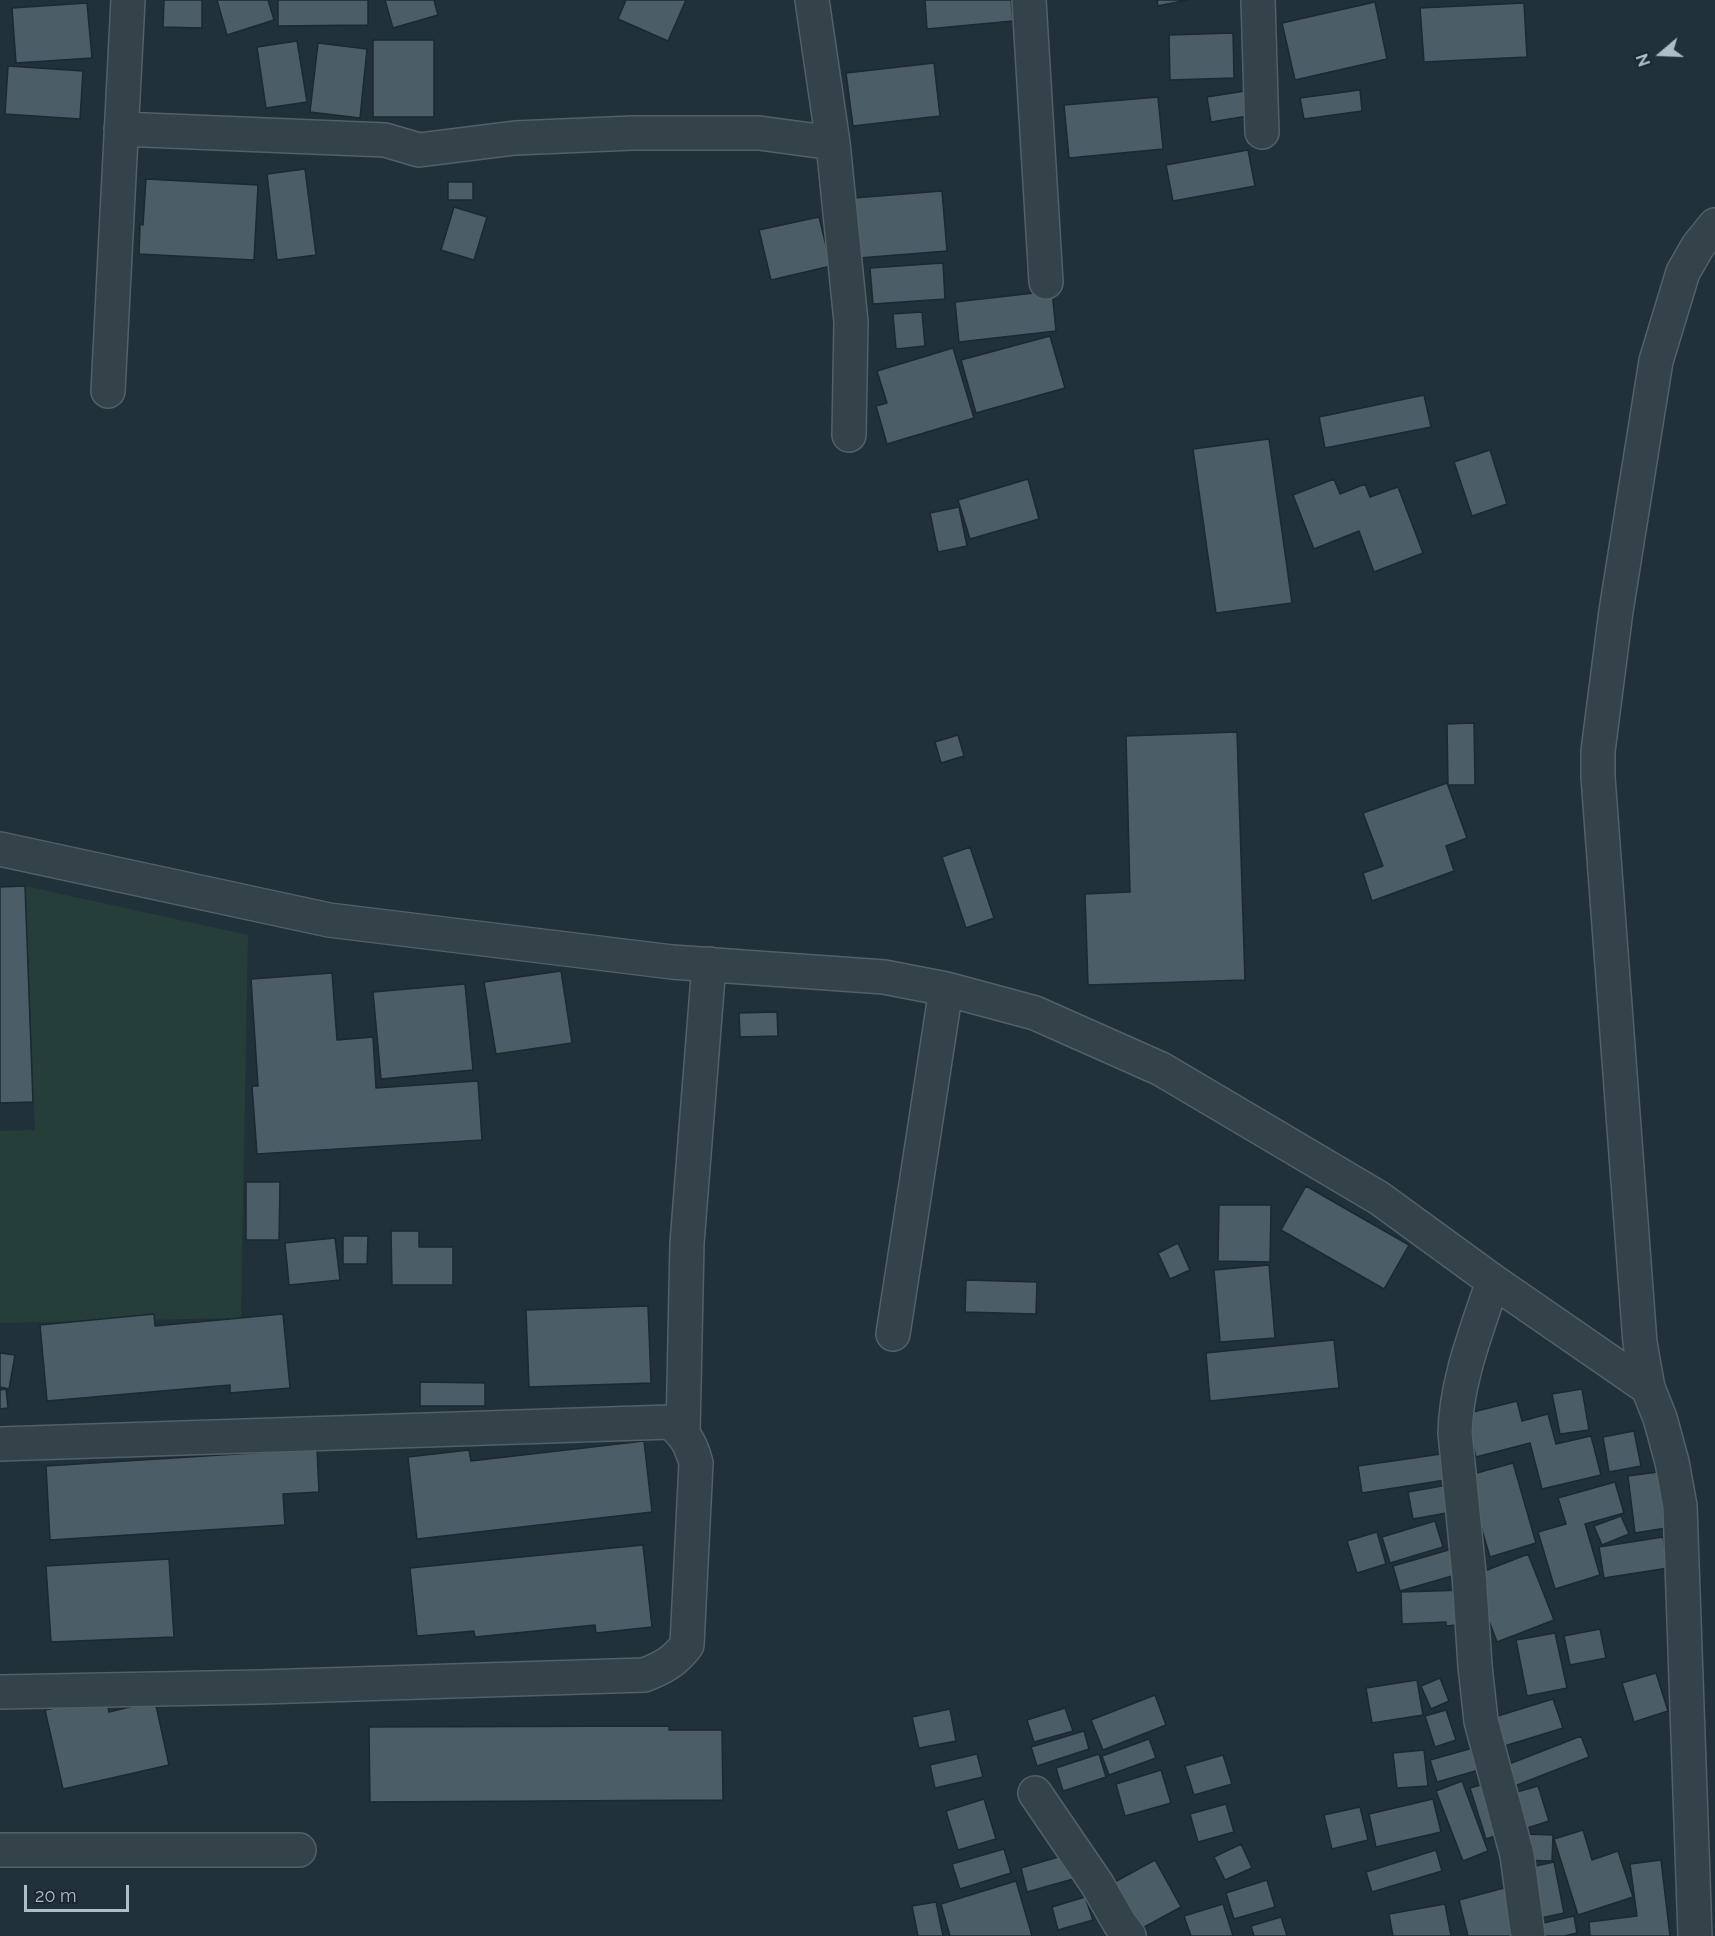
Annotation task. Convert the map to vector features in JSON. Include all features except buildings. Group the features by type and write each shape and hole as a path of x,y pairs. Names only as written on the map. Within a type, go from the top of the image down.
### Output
{"street":[{"path":"108,391 128,0"},
{"path":"812,0 833,143 851,322 849,435"},
{"path":"1029,0 1046,282"},
{"path":"1258,0 1262,132"},
{"path":"121,129 385,140 419,150 515,138 633,134 759,133 833,143"},
{"path":"1695,1936 1680,1506 1672,1462 1660,1418 1648,1388 1640,1343 1599,806 1598,751 1616,611 1656,361 1683,272 1698,246 1715,225"},
{"path":"0,849 329,920 672,962 884,977 946,989 1035,1013 1161,1069 1379,1198 1492,1281 1648,1388"},
{"path":"683,1432 687,1243 709,964"},
{"path":"893,1334 946,989"},
{"path":"1492,1281 1460,1389 1455,1433 1469,1574 1474,1666 1481,1721 1517,1855 1528,1936"},
{"path":"0,1444 670,1422 683,1432 692,1447 696,1463 687,1645 676,1659 661,1669 644,1675 261,1687 0,1692"},
{"path":"1035,1793 1130,1936"},
{"path":"0,1850 299,1850"}],"green space":[{"path":"25,886 248,935 241,1318 0,1323 0,1131 35,1130"}]}
